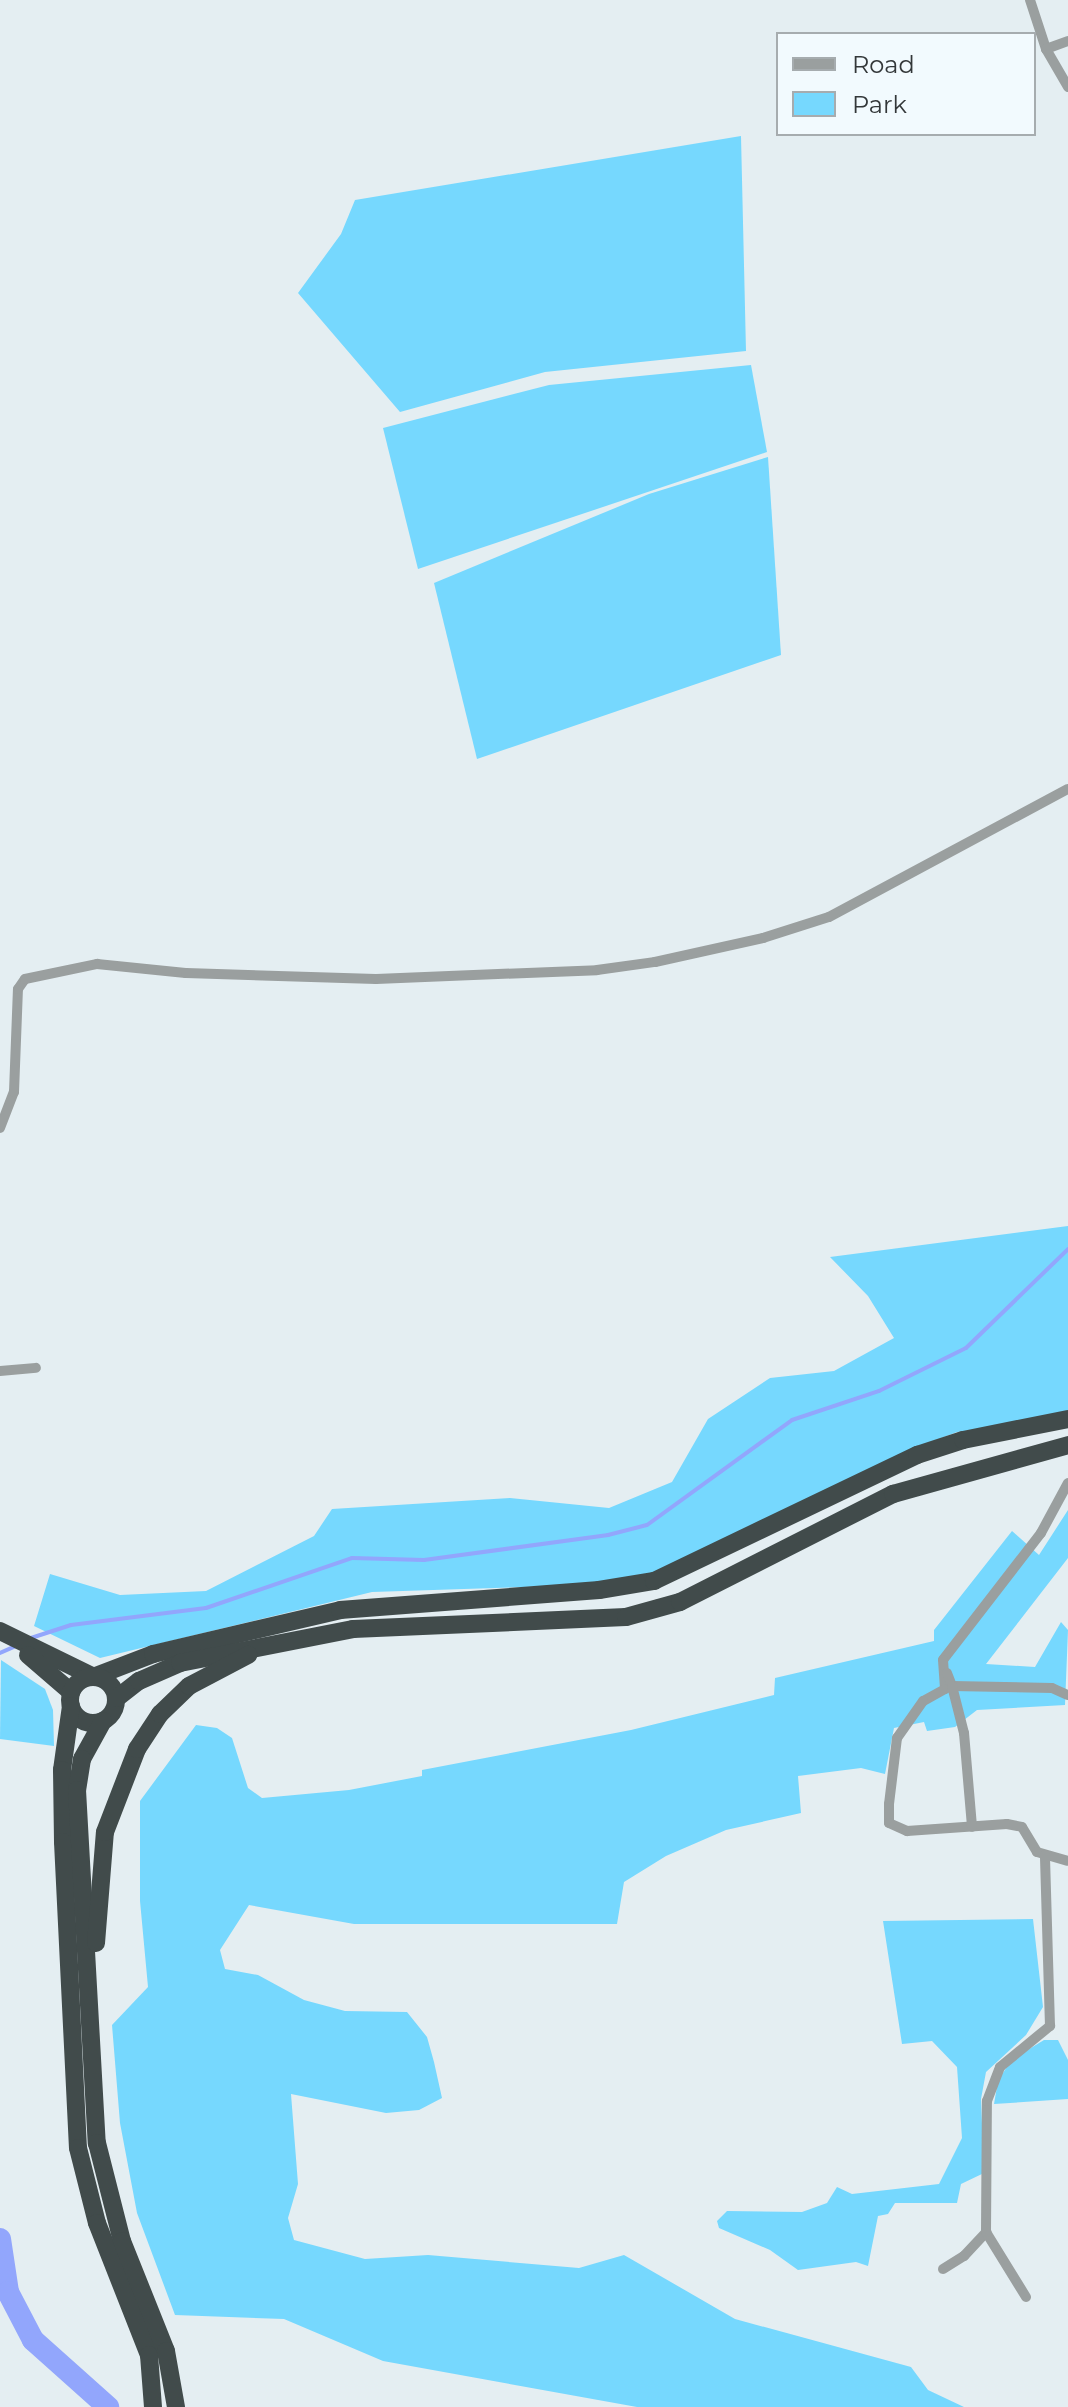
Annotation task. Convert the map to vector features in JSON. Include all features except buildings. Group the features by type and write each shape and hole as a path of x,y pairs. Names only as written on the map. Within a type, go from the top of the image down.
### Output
{"highway":[{"path":"153,2401 149,2355 97,2223 78,2148 62,1770 71,1699 79,1681 153,1654 350,1608 599,1590 654,1581 917,1455 963,1440 1068,1419"},
{"path":"117,1698 139,1681 180,1663 279,1642 409,1623 626,1617 680,1602 927,1481 1068,1445"},
{"path":"2,1636 111,1684 117,1698 114,1712 103,1721 86,1749 77,1780 101,2165 122,2241 166,2351 176,2402"},
{"path":"92,1998 101,1854 114,1800 137,1749 160,1714 189,1686 279,1642"},
{"path":"31,1651 71,1699 80,1719 103,1721"}],"street":[{"path":"1030,0 1046,49 1068,87"},
{"path":"1046,49 1068,41"},
{"path":"0,1128 14,1092 18,989 25,979 97,964 186,973 376,979 597,970 655,962 763,938 829,917 1068,789"},
{"path":"0,1371 36,1368"},
{"path":"1068,1483 1041,1533 943,1660 945,1689 923,1701 897,1738 889,1823 907,1831 1022,1827 1037,1852 1068,1861"},
{"path":"943,1660 965,1745 972,1827"},
{"path":"952,1686 1052,1688 1068,1695"},
{"path":"1026,2297 986,2232 991,2083 1008,2058 1050,2026 1045,1855"},
{"path":"943,2269 964,2256 986,2232"}],"green space":[{"path":"741,136 746,351 545,372 400,412 298,293 341,234 355,200"},
{"path":"751,365 767,452 418,569 383,428 549,385"},
{"path":"768,457 781,655 477,759 434,583 649,494"},
{"path":"1068,1226 1068,1419 957,1432 907,1451 655,1576 557,1586 372,1592 100,1658 34,1626 50,1574 120,1595 206,1591 314,1536 332,1509 510,1498 609,1508 672,1482 708,1419 770,1378 834,1371 894,1338 868,1296 830,1257"},
{"path":"1068,1510 1068,1558 986,1664 1035,1667 1061,1622 1068,1630 1065,1705 977,1710 955,1727 927,1731 924,1722 894,1728 885,1774 861,1768 798,1776 801,1813 726,1830 666,1856 624,1882 617,1924 354,1924 249,1905 220,1950 225,1969 258,1975 304,2000 345,2011 407,2012 427,2037 434,2062 442,2098 419,2110 386,2113 291,2094 298,2184 288,2218 294,2240 365,2259 428,2255 579,2268 624,2255 735,2319 911,2367 928,2390 964,2407 637,2407 383,2361 284,2319 175,2315 137,2213 120,2123 112,2025 148,1987 140,1901 140,1801 196,1725 217,1728 232,1738 248,1788 262,1798 349,1790 422,1776 422,1770 631,1730 774,1695 775,1678 934,1641 934,1630 1012,1531 1039,1555"},
{"path":"1,1660 45,1689 53,1710 54,1746 0,1739"},
{"path":"1033,1919 1043,2007 1026,2035 986,2072 981,2099 984,2173 961,2184 957,2203 895,2203 888,2214 878,2216 868,2266 856,2262 798,2270 770,2250 719,2228 717,2221 727,2211 802,2212 827,2203 837,2187 852,2194 939,2184 962,2138 957,2067 932,2041 902,2044 883,1921"},
{"path":"1044,2040 1058,2040 1068,2060 1068,2099 994,2104 998,2081 1011,2060"}],"waterway":[{"path":"31,1638 71,1625 206,1608 352,1558 424,1560 608,1535 647,1525 792,1420 879,1391 966,1348 1068,1249"},
{"path":"0,1653 16,1646"},
{"path":"0,2239 8,2292 33,2340 108,2407"}]}
